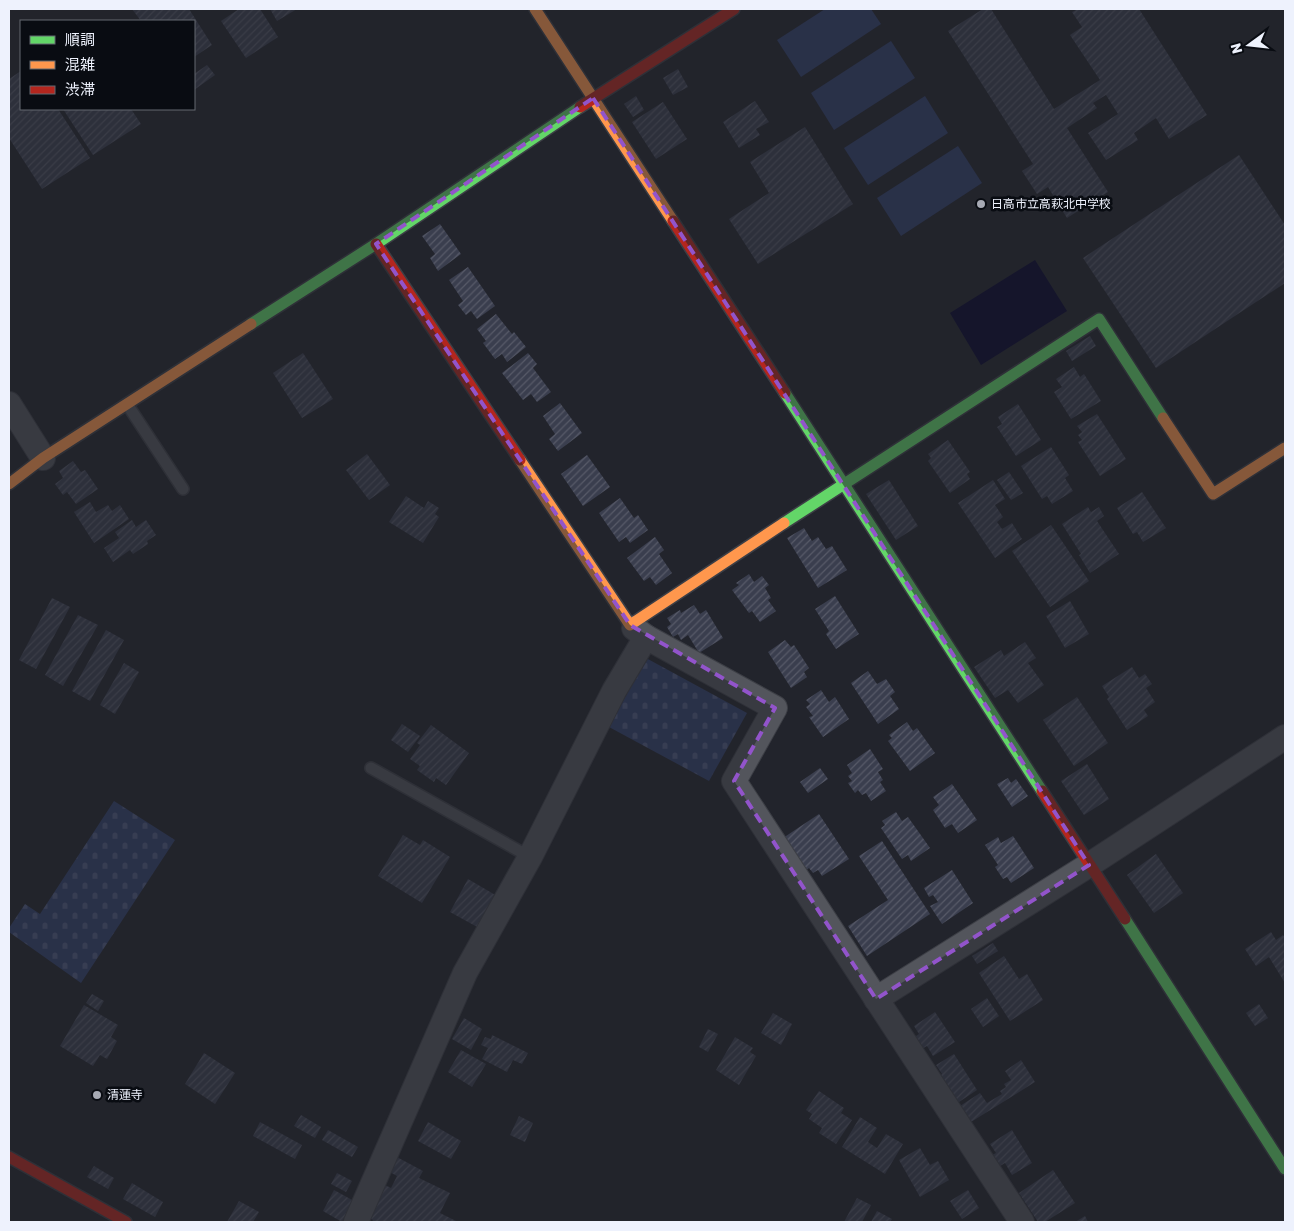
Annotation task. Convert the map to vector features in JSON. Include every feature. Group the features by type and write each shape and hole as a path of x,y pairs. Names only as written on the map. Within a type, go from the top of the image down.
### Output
{"street":[{"path":"536,9 844,483 1285,1169"},
{"path":"9,484 43,458 376,244 594,98 734,9"},
{"path":"376,244 638,631 775,708 734,781 1022,1222"},
{"path":"356,1222 465,973 530,857 614,691 638,631 844,483 1099,319 1213,494 1285,448"},
{"path":"9,404 43,458"},
{"path":"876,999 1089,865 1285,736"},
{"path":"9,1157 126,1222"}],"lane":[{"path":"127,404 183,488"},
{"path":"370,768 530,857"}],"highlighted area":[{"path":"593,98 1089,865 876,999 734,781 775,708 630,625 376,244"}],"green space":[{"path":"825,9 871,9 881,24 801,77 777,40"},
{"path":"891,41 915,78 834,130 811,93"},
{"path":"925,96 948,133 868,185 844,148"},
{"path":"958,146 982,183 901,236 877,198"},
{"path":"646,658 747,713 709,781 609,727"},
{"path":"114,801 175,840 81,983 9,932 9,928 25,904 40,914"}],"shaded area":[{"path":"1035,260 1067,311 981,365 950,313"}],"building":[{"path":"132,9 189,9 212,45 195,56 195,20 140,20"},
{"path":"239,9 260,9 278,37 246,58 221,21"},
{"path":"270,9 297,9 277,21"},
{"path":"983,9 991,9 1054,109 1100,80 1070,35 1082,27 1072,12 1078,9 1139,9 1207,115 1169,139 1156,118 1134,133 1138,140 1106,160 1088,133 1118,114 1106,95 1093,103 1097,108 1067,128 1108,192 1067,218 1048,187 1037,194 1022,171 1033,164 948,31"},
{"path":"207,65 215,75 195,89 195,73"},
{"path":"678,69 688,87 673,95 663,78"},
{"path":"20,72 20,110 59,110 90,158 42,189 9,138 9,79"},
{"path":"636,96 644,110 633,117 624,104"},
{"path":"755,101 769,122 756,129 760,135 739,148 723,122"},
{"path":"663,102 687,139 656,159 632,122"},
{"path":"64,110 132,110 141,124 93,155"},
{"path":"805,127 853,204 758,264 729,219 769,193 750,162"},
{"path":"1239,155 1285,225 1285,283 1156,368 1083,258"},
{"path":"440,224 461,254 438,271 430,258 435,254 422,236"},
{"path":"468,267 495,306 477,319 471,311 466,315 458,305 463,301 449,280"},
{"path":"496,314 512,334 514,332 526,347 507,362 502,354 495,359 483,343 486,341 477,329"},
{"path":"1090,336 1096,346 1072,361 1066,351"},
{"path":"303,353 333,399 302,418 273,373"},
{"path":"528,353 537,364 533,368 551,392 537,402 531,394 523,400 502,373"},
{"path":"1074,367 1080,377 1084,374 1101,401 1071,419 1054,392 1062,387 1056,379"},
{"path":"560,403 582,433 558,451 549,439 555,434 543,416"},
{"path":"1018,404 1041,440 1016,456 997,427 1002,424 998,417"},
{"path":"1097,414 1126,459 1100,476 1078,442 1082,440 1078,435 1082,432 1077,426"},
{"path":"948,440 970,472 967,474 970,479 950,493 928,461 931,458 928,454"},
{"path":"1051,447 1069,475 1065,478 1073,491 1052,504 1047,496 1042,499 1021,466"},
{"path":"367,454 390,485 369,500 346,470"},
{"path":"587,455 610,487 583,506 561,474"},
{"path":"73,461 81,472 85,470 98,489 76,504 67,492 63,495 55,484 63,478 59,471"},
{"path":"1009,472 1023,493 1011,500 997,480"},
{"path":"889,480 918,526 896,540 866,494"},
{"path":"993,480 1005,499 995,505 1003,517 997,522 1002,529 1012,523 1022,539 995,558 958,503"},
{"path":"1142,492 1166,528 1143,542 1137,532 1133,534 1117,508"},
{"path":"406,496 424,508 428,501 439,508 435,514 439,517 423,543 389,522"},
{"path":"620,498 634,518 638,515 648,530 630,543 626,537 619,542 599,513"},
{"path":"90,502 96,512 108,505 112,511 120,505 129,519 94,543 74,512"},
{"path":"1088,507 1091,512 1099,507 1104,516 1097,521 1119,554 1090,573 1079,555 1081,554 1062,524"},
{"path":"132,520 136,527 146,520 156,535 147,541 148,544 133,554 130,550 113,562 104,548 119,538 115,532"},
{"path":"1051,525 1089,581 1050,607 1012,551"},
{"path":"804,528 812,541 818,537 826,549 832,546 847,570 818,588 787,538"},
{"path":"655,537 664,550 659,554 672,573 656,585 650,577 644,581 627,558"},
{"path":"749,574 754,582 762,576 769,585 765,588 771,598 768,600 776,611 760,622 752,611 749,613 732,590 739,585 736,583"},
{"path":"835,596 859,634 836,649 826,634 829,631 815,609"},
{"path":"52,598 70,607 36,669 19,660"},
{"path":"1070,601 1089,634 1065,648 1046,616"},
{"path":"694,605 700,614 706,610 723,638 699,653 688,635 681,640 678,634 673,637 667,627 671,624 667,618 680,610 681,613"},
{"path":"78,615 98,625 63,686 45,675"},
{"path":"106,630 124,640 90,701 72,691"},
{"path":"785,640 791,647 794,645 809,668 804,672 807,677 791,688 768,652"},
{"path":"1025,642 1036,658 1028,663 1044,685 1018,703 1008,690 995,698 974,667 1001,650 1004,656"},
{"path":"124,663 139,672 115,714 100,705"},
{"path":"1132,667 1139,678 1145,674 1152,684 1146,688 1155,702 1144,710 1148,716 1127,730 1107,699 1109,697 1102,686"},
{"path":"868,671 877,684 886,679 895,692 890,696 899,709 878,724 851,683"},
{"path":"821,690 829,702 835,697 849,719 823,737 809,717 813,716 806,707 810,704 806,700"},
{"path":"1077,697 1108,743 1074,766 1043,720"},
{"path":"907,722 913,731 917,728 935,753 910,771 888,741 892,738 889,735"},
{"path":"402,724 420,736 408,752 391,740"},
{"path":"431,725 469,753 446,785 436,778 434,782 417,770 420,766 410,759 420,745 417,743"},
{"path":"870,749 883,769 878,772 883,780 880,782 886,791 871,801 866,793 862,795 858,790 855,793 848,783 852,781 848,776 852,773 847,765"},
{"path":"1087,764 1109,799 1084,815 1061,781"},
{"path":"820,768 828,779 808,793 800,782"},
{"path":"1008,778 1011,783 1016,779 1028,796 1012,807 997,784"},
{"path":"952,784 977,820 958,833 952,824 945,828 933,810 939,805 933,797"},
{"path":"896,812 902,821 908,817 930,848 911,861 908,855 902,859 881,828 885,825 882,821"},
{"path":"819,814 849,859 822,876 818,870 813,873 809,868 805,871 783,838"},
{"path":"403,835 420,845 423,840 450,857 422,903 378,876"},
{"path":"1013,836 1034,868 1011,883 1007,877 1003,879 995,867 998,865 985,845 998,837 1001,843"},
{"path":"882,841 930,914 867,956 848,926 888,900 859,856"},
{"path":"1156,854 1183,893 1154,913 1127,875"},
{"path":"952,870 973,903 942,924 930,906 938,902 933,895 929,897 924,888"},
{"path":"468,879 497,896 479,928 450,912"},
{"path":"1271,932 1276,940 1283,935 1285,938 1285,983 1269,957 1256,966 1245,949"},
{"path":"993,943 998,951 977,964 972,956"},
{"path":"1004,956 1019,979 1027,974 1043,1000 1010,1021 979,973"},
{"path":"92,994 104,1001 98,1011 86,1003"},
{"path":"987,998 999,1016 983,1027 971,1009"},
{"path":"1259,1004 1268,1018 1255,1026 1246,1013"},
{"path":"84,1005 118,1025 111,1037 117,1041 107,1059 100,1055 93,1066 60,1046"},
{"path":"935,1012 955,1042 933,1056 927,1046 920,1050 913,1038 919,1034 914,1026"},
{"path":"773,1013 792,1024 781,1045 761,1033"},
{"path":"464,1018 482,1029 471,1050 452,1039"},
{"path":"708,1029 718,1034 708,1052 699,1047"},
{"path":"492,1035 528,1053 522,1064 513,1060 507,1072 482,1059 488,1048 481,1045 485,1037 491,1039"},
{"path":"735,1037 753,1048 750,1052 756,1056 739,1085 716,1070"},
{"path":"461,1050 486,1064 472,1087 448,1072"},
{"path":"204,1053 235,1073 215,1104 185,1084"},
{"path":"954,1054 977,1090 956,1104 938,1077 942,1074 936,1065"},
{"path":"1021,1060 1035,1082 971,1122 960,1106 980,1093 987,1103 1002,1094 1000,1091 1006,1087 1004,1084 1011,1080 1005,1071"},
{"path":"819,1091 844,1108 841,1113 852,1120 836,1144 819,1133 822,1128 809,1119 812,1114 806,1110"},
{"path":"301,1115 321,1127 315,1138 294,1126"},
{"path":"519,1116 533,1123 525,1142 510,1135"},
{"path":"860,1117 877,1128 868,1142 877,1148 886,1134 903,1144 885,1174 842,1147"},
{"path":"260,1122 302,1145 295,1159 253,1136"},
{"path":"428,1122 461,1141 451,1159 418,1141"},
{"path":"328,1130 358,1147 352,1157 322,1140"},
{"path":"1012,1130 1032,1163 1012,1175 1005,1163 997,1168 990,1156 996,1153 990,1144"},
{"path":"920,1148 930,1165 938,1161 949,1180 920,1197 899,1160"},
{"path":"395,1156 423,1171 419,1178 450,1193 440,1213 458,1222 372,1222 373,1220 367,1217 383,1184 391,1188 397,1176 388,1171"},
{"path":"94,1166 114,1178 108,1189 87,1177"},
{"path":"1053,1170 1075,1203 1045,1222 1038,1222 1019,1193"},
{"path":"337,1173 352,1181 346,1192 331,1184"},
{"path":"132,1183 163,1202 155,1217 123,1199"},
{"path":"334,1190 354,1201 342,1222 323,1211"},
{"path":"968,1190 979,1208 962,1219 950,1201"},
{"path":"857,1198 871,1205 862,1222 844,1222"},
{"path":"239,1201 259,1212 253,1222 227,1222"},
{"path":"877,1211 892,1219 890,1222 871,1222"},
{"path":"1085,1216 1088,1222 1075,1222"}],"traffic: fast":[{"path":"251,324 376,244 580,107"},
{"path":"784,523 1099,319 1163,418"},
{"path":"785,393 1042,791"},
{"path":"1125,919 1285,1169"}],"traffic: slow":[{"path":"535,9 673,221"},
{"path":"9,484 43,458 251,324"},
{"path":"1163,418 1213,494 1285,448"},
{"path":"520,460 630,625 784,523"}],"traffic: jam":[{"path":"580,107 734,9"},
{"path":"673,221 785,393"},
{"path":"376,244 520,460"},
{"path":"1042,791 1125,919"},
{"path":"9,1157 126,1222"}],"place":[{"name":"日高市立高萩北中学校","path":"981,204"},
{"name":"清蓮寺","path":"97,1095"}]}
